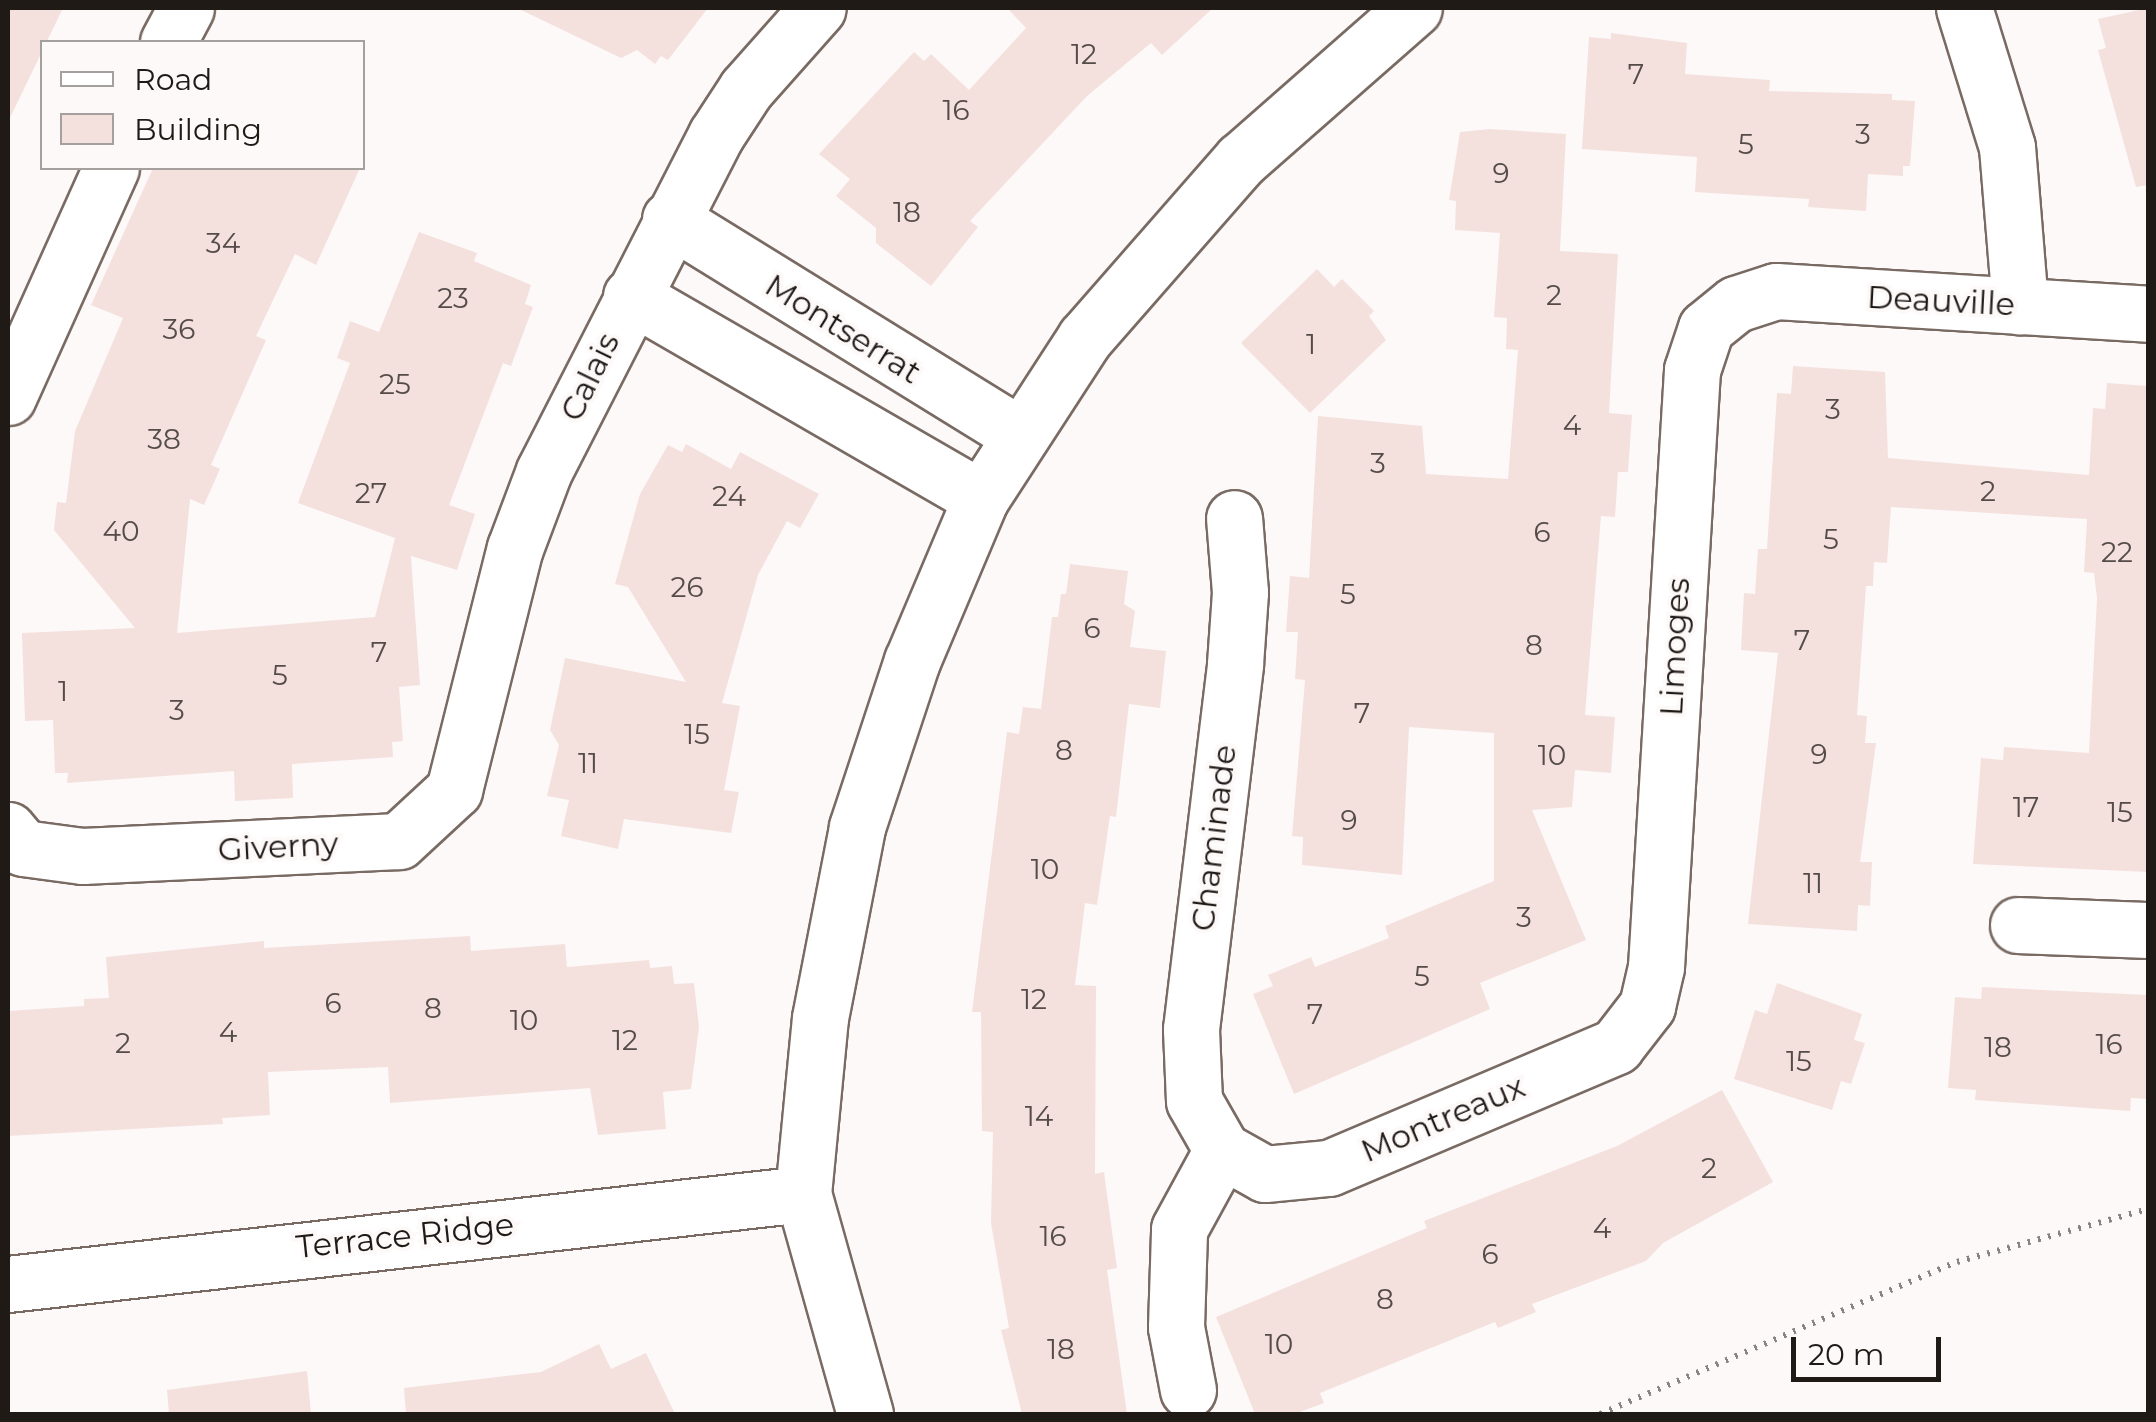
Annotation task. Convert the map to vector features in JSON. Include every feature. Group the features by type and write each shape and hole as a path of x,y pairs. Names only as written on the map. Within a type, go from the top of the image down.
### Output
{"street":[{"path":"169,40 186,8"},
{"name":"Calais","path":"454,790 515,548 544,470 670,219 746,89 818,8"},
{"path":"865,1414 803,1194 820,1018 858,827 912,661 981,498 1018,434 1085,338 1188,216 1414,8"},
{"path":"1964,8 2007,147 2020,306"},
{"path":"8,397 110,170"},
{"name":"Montserrat","path":"670,219 1018,434"},
{"name":"Deauville","path":"1736,304 1776,292 2148,314"},
{"path":"631,296 779,377 981,498"},
{"name":"Limoges","path":"1646,1006 1656,966 1692,370 1706,328 1736,304"},
{"path":"779,377 816,312"},
{"name":"Chaminade","path":"1222,1150 1194,1101 1191,1029 1235,664 1240,592 1234,518"},
{"name":"Giverny","path":"13,851 82,856 399,841 454,790"},
{"path":"2018,924 2148,930"},
{"name":"Montreaux","path":"1222,1150 1265,1174 1329,1168 1616,1046 1646,1006"},
{"path":"1188,1390 1176,1327 1178,1229 1222,1150"},
{"name":"Terrace Ridge","path":"8,1284 141,1264 803,1194"}],"path":[{"path":"1600,1414 1958,1262 2148,1208"}],"building":[{"path":"8,8 63,8 48,40 40,40 40,56 8,122"},
{"path":"517,8 708,8 668,60 661,56 655,64 637,50 621,58"},
{"path":"1007,8 1213,8 1162,55 1151,43 1087,96 970,221 978,227 931,286 876,243 876,228 836,196 850,179 819,154 914,52 924,61 931,54 969,90 1026,28"},
{"path":"2148,8 2148,185 2136,187 2098,50 2106,48 2098,19"},
{"path":"1611,33 1687,43 1685,74 1770,80 1769,91 1892,94 1892,100 1915,101 1910,166 1903,166 1903,176 1868,174 1866,211 1808,207 1809,199 1695,192 1697,157 1582,149 1589,37 1611,39"},
{"path":"1490,129 1566,134 1560,251 1618,254 1609,413 1632,415 1628,472 1618,472 1615,517 1601,516 1585,715 1615,717 1611,773 1575,770 1572,807 1532,810 1586,940 1480,983 1490,1009 1294,1094 1253,994 1273,986 1268,975 1311,957 1315,967 1389,938 1385,926 1494,881 1494,733 1409,727 1402,875 1302,865 1303,837 1292,836 1305,680 1295,679 1298,632 1286,632 1290,576 1309,578 1318,416 1422,426 1426,474 1508,479 1518,350 1506,349 1507,318 1494,317 1500,233 1455,230 1456,201 1449,200 1460,132"},
{"path":"152,170 359,170 316,265 295,254 256,336 266,340 211,465 220,469 204,505 190,499 177,633 375,617 395,538 298,503 350,363 337,358 350,321 379,332 419,232 477,253 474,261 531,285 525,304 533,307 511,366 503,363 449,505 475,514 457,570 411,556 420,685 399,687 403,741 392,742 393,757 292,764 293,798 235,801 234,771 67,783 68,773 55,773 53,720 25,721 22,633 135,628 54,530 57,502 66,503 75,431 123,318 91,305"},
{"path":"1317,269 1334,287 1342,279 1374,311 1369,316 1386,340 1310,413 1241,343"},
{"path":"1793,366 1885,372 1888,458 2089,475 2093,408 2105,409 2107,383 2148,386 2148,872 1973,864 1981,758 2003,760 2004,747 2089,753 2097,598 2094,573 2084,572 2087,519 1891,507 1887,563 1874,562 1873,586 1866,586 1857,715 1867,716 1865,743 1876,743 1860,862 1872,862 1870,906 1858,905 1857,931 1748,924 1778,653 1741,650 1744,593 1755,594 1758,549 1767,549 1777,393 1791,394"},
{"path":"686,444 731,469 740,452 819,494 800,528 787,521 758,575 722,703 740,706 724,790 739,792 731,833 624,819 618,849 561,836 569,800 547,796 559,745 550,730 565,658 686,682 628,587 615,584 640,494 668,445 682,452"},
{"path":"1070,564 1128,571 1124,604 1135,611 1130,647 1166,651 1160,708 1129,704 1116,817 1110,816 1097,905 1085,903 1075,985 1096,986 1095,1174 1104,1172 1117,1268 1107,1270 1127,1414 1022,1414 1001,1330 1009,1328 991,1223 993,1132 982,1131 981,1012 972,1012 1007,732 1019,734 1023,707 1041,709 1052,617 1058,617 1061,594 1066,594"},
{"path":"470,936 471,951 565,944 567,967 649,960 650,968 672,966 674,984 694,983 699,1027 691,1089 663,1092 666,1129 598,1135 590,1088 390,1103 388,1067 268,1072 270,1115 222,1118 223,1124 8,1136 8,1011 84,1006 84,999 109,998 106,957 264,941 264,948"},
{"path":"1777,983 1862,1014 1854,1040 1865,1043 1851,1084 1841,1081 1832,1110 1734,1079 1755,1010 1767,1014"},
{"path":"1982,987 2148,995 2148,1099 2131,1098 2130,1111 1975,1100 1976,1090 1948,1088 1955,997 1981,999"},
{"path":"1722,1090 1773,1182 1663,1243 1646,1261 1532,1304 1536,1312 1498,1328 1495,1322 1320,1393 1324,1403 1294,1414 1255,1414 1216,1317 1427,1228 1424,1221 1617,1146"},
{"path":"599,1344 611,1369 646,1353 675,1414 406,1414 404,1388 541,1372"},
{"path":"307,1371 311,1414 169,1414 167,1390"}]}
